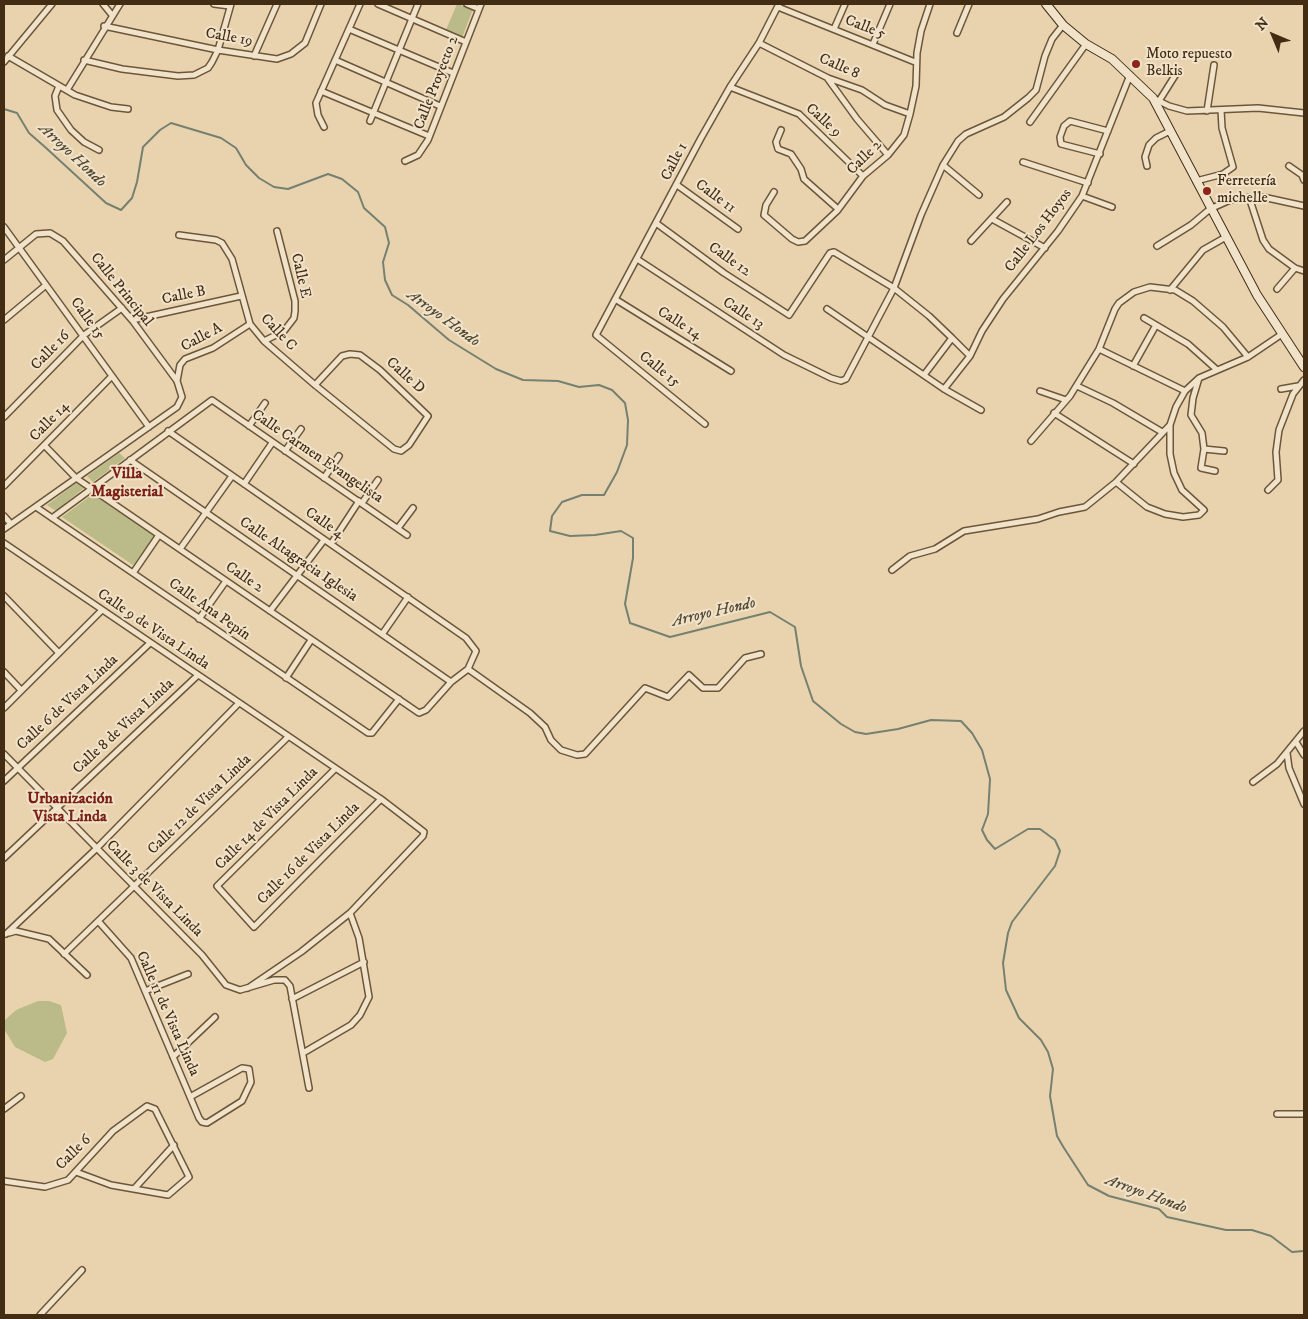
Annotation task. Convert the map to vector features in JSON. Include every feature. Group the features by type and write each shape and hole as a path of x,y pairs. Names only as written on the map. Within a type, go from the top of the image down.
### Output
{"street":[{"path":"4,62 52,4"},
{"path":"103,4 112,15"},
{"path":"67,90 104,26 120,4"},
{"path":"84,60 122,69 187,77 208,68 218,50 231,5 214,4"},
{"path":"254,56 276,4"},
{"name":"Calle 19","path":"104,26 218,50 277,58 291,54 305,43 321,4"},
{"path":"324,127 318,115 316,103 360,4"},
{"path":"378,4 466,42"},
{"path":"370,121 418,4"},
{"path":"467,4 480,6"},
{"path":"834,30 845,4"},
{"path":"873,44 890,4"},
{"name":"Calle 2","path":"774,192 766,205 764,215 798,242 805,241 838,209 863,176 888,155 904,135 910,114 916,86 915,62 921,31 930,4"},
{"path":"956,33 969,4"},
{"path":"1046,4 1063,25 1086,44 1112,59 1156,99 1187,111 1258,108 1304,113"},
{"name":"Calle 5","path":"778,5 834,30 915,62"},
{"name":"Calle 1","path":"596,335 730,87 759,43 778,5"},
{"name":"Calle Proyecto 2","path":"405,162 418,155 429,136 480,6"},
{"path":"870,337 894,288 917,223 943,165 958,141 966,134 1004,117 1036,90 1052,38 1063,25"},
{"path":"349,29 453,73"},
{"name":"Calle 8","path":"759,43 828,78 862,90 885,105 910,114"},
{"path":"1030,122 1086,44"},
{"path":"8,56 67,90 101,104 128,109"},
{"path":"335,60 385,84 440,106"},
{"path":"1207,111 1214,65"},
{"path":"1156,99 1176,74"},
{"name":"Calle Los Hoyos","path":"944,389 970,356 982,332 1003,299 1045,248 1082,196 1130,75"},
{"path":"828,78 857,119 888,155"},
{"path":"60,86 55,96 56,110 77,136 99,150"},
{"name":"Calle 9","path":"730,87 799,114 863,176"},
{"path":"321,91 374,111 429,136"},
{"path":"1156,99 1170,131 1210,209 1257,295 1304,367"},
{"path":"1196,180 1223,174 1233,167 1222,128 1221,110"},
{"path":"1100,154 1061,144 1060,138 1064,126 1070,121 1108,131"},
{"path":"781,130 776,142 778,149 791,154 801,169 804,179 838,209"},
{"path":"1147,166 1145,156 1149,145 1156,138 1170,131"},
{"path":"1023,162 1088,183"},
{"path":"943,165 980,195"},
{"path":"1289,166 1302,175 1304,180"},
{"name":"Calle 11","path":"677,184 738,230"},
{"path":"1082,196 1112,208"},
{"path":"1249,197 1263,240 1269,249 1295,268 1304,271"},
{"path":"1157,246 1190,226 1210,209 1230,200 1262,197 1304,206"},
{"path":"971,241 1007,202"},
{"path":"992,219 1045,248"},
{"name":"Calle 12","path":"656,223 724,273 790,316 832,252 894,288"},
{"name":"Calle 15","path":"4,227 148,426"},
{"name":"Calle Principal","path":"20,247 36,234 42,232 56,236 70,247 132,320 177,381 181,400 178,407 148,426"},
{"name":"Calle E","path":"264,341 284,331 294,318 295,311 295,301 277,232"},
{"name":"Calle C","path":"179,235 216,240 222,243 232,259 250,324 264,341 388,444"},
{"path":"1170,290 1204,250 1226,237"},
{"path":"4,260 20,247"},
{"name":"Calle 13","path":"637,259 784,356 841,381 849,376 870,337"},
{"path":"1277,289 1295,268"},
{"path":"4,320 46,285"},
{"path":"1031,441 1077,386 1099,349 1115,309 1126,297 1141,289 1150,287 1170,290 1185,295 1208,313 1248,357"},
{"path":"894,288 929,316 970,356"},
{"name":"Calle B","path":"132,320 241,296"},
{"name":"Calle 14","path":"614,299 731,371"},
{"name":"Calle 16","path":"4,417 84,335 122,308"},
{"path":"827,309 924,376 981,410"},
{"path":"1144,318 1188,344 1216,370"},
{"name":"Calle A","path":"177,381 180,365 185,359 213,348 250,324"},
{"path":"1133,366 1156,325"},
{"path":"1116,482 1147,507 1164,514 1199,515 1204,510 1182,490 1174,473 1170,454 1170,425 1185,391 1199,378 1248,357 1282,334"},
{"name":"Calle 15","path":"596,335 705,424"},
{"path":"924,376 952,338"},
{"path":"1099,349 1185,391"},
{"name":"Calle D","path":"316,385 342,356 350,354 360,355 380,370 428,416 409,445 401,451 394,449 388,444"},
{"name":"Calle 14","path":"4,486 112,376"},
{"path":"1199,378 1191,408 1192,414 1202,433 1204,449 1202,468 1215,471"},
{"path":"1268,490 1278,480 1276,442 1287,406 1298,386 1304,380"},
{"path":"1077,386 1113,403 1162,432"},
{"path":"1281,389 1298,386"},
{"path":"1040,391 1066,400"},
{"name":"Calle Carmen Evangelista","path":"168,432 212,400 407,535"},
{"path":"249,426 265,404"},
{"path":"1054,414 1134,464"},
{"path":"892,570 910,556 935,549 964,531 1038,519 1085,507 1116,482 1170,425"},
{"path":"4,529 148,426"},
{"path":"285,451 301,429"},
{"path":"52,518 168,432"},
{"name":"Calle 4","path":"168,432 466,638 476,651 468,669"},
{"path":"244,484 272,442"},
{"name":"Calle 2","path":"45,446 76,478 311,640 422,713 452,682"},
{"path":"1204,449 1224,451"},
{"path":"324,478 339,456"},
{"name":"Calle Altagracia Iglesia","path":"130,460 452,682"},
{"path":"180,549 232,476"},
{"path":"331,544 378,480"},
{"name":"Calle Ana Pepín","path":"36,507 368,733 372,733 399,699"},
{"path":"398,528 413,508"},
{"path":"4,516 11,524"},
{"path":"133,573 159,535"},
{"path":"270,611 324,540"},
{"name":"Calle 9 de Vista Linda","path":"4,543 238,704 381,799 421,829 423,836 350,913"},
{"path":"199,619 226,581"},
{"path":"4,596 59,653"},
{"path":"383,633 408,597"},
{"path":"4,708 102,610"},
{"path":"286,678 311,640"},
{"name":"Calle 6 de Vista Linda","path":"4,781 150,643"},
{"path":"452,682 468,669 530,713 545,727 551,740 561,750 577,755 585,754 645,688 668,696 689,675 703,688 718,688 745,658 761,654"},
{"path":"4,672 22,690"},
{"name":"Calle 8 de Vista Linda","path":"4,858 197,676"},
{"path":"5,935 96,850 238,704"},
{"path":"1253,782 1277,764 1304,732"},
{"name":"Calle 12 de Vista Linda","path":"64,954 288,736"},
{"path":"1296,742 1304,755"},
{"path":"1287,753 1289,768 1304,804"},
{"name":"Calle 3 de Vista Linda","path":"4,754 96,850 202,955 226,985 240,990 248,988"},
{"name":"Calle 14 de Vista Linda","path":"254,927 217,886 335,769"},
{"name":"Calle 16 de Vista Linda","path":"254,927 381,799"},
{"path":"248,988 301,952 350,913 359,938 369,997 360,1015 351,1025 303,1053"},
{"name":"Calle 11 de Vista Linda","path":"98,922 131,958 190,1097 202,1122 207,1123 242,1101 251,1082 249,1069 242,1068 190,1097"},
{"path":"5,935 16,931 49,939 87,975"},
{"path":"292,1000 364,962"},
{"path":"145,991 188,974"},
{"path":"248,988 280,978 290,986 309,1088"},
{"path":"173,1057 215,1018"},
{"path":"4,1109 21,1096"},
{"name":"Calle 6","path":"4,1181 46,1187 58,1184 76,1172 113,1130 143,1108 151,1106 157,1113 174,1145"},
{"path":"1277,1114 1304,1114"},
{"path":"76,1172 111,1185 134,1189 170,1195 189,1177 174,1145 134,1189"},
{"path":"40,1315 82,1270"}],"green space":[{"path":"457,4 473,9 462,38 445,32"},
{"path":"119,453 125,458 93,482 87,476"},
{"path":"76,483 84,488 56,511 47,505"},
{"path":"93,494 155,536 133,565 62,517"},
{"path":"38,1001 49,1001 61,1005 67,1033 53,1059 45,1062 15,1047 4,1029 4,1021 16,1010"}],"waterway":[{"name":"Arroyo Hondo","path":"4,109 17,113 29,133 106,203 121,210 132,198 137,182 143,147 160,130 171,123 221,138 236,148 246,165 259,178 274,187 288,189 328,174 342,179 358,192 364,208 385,227 389,243 383,262 385,280 392,295 408,305 449,340 496,369 523,380 558,381 579,387 599,385 612,390 625,403 628,420 627,445 617,472 604,495 582,495 562,502 552,516 550,531 570,536 621,531 633,538 633,558 625,604 630,623 670,637 770,612 795,627 801,666 813,701 841,724 855,732 866,734 898,729 931,720 961,721 972,733 982,750 990,779 988,814 982,830 987,840 995,849 1028,829 1040,829 1055,840 1060,851 1055,866 1012,922 1008,933 1003,963 1006,990 1019,1018 1041,1040 1048,1052 1053,1069 1050,1096 1057,1136 1064,1148 1088,1185 1109,1196 1159,1209 1167,1217 1226,1230 1252,1230 1271,1236 1292,1252 1304,1251"}],"place":[{"name":"Moto repuesto Belkis","path":"1136,64"},
{"name":"Ferretería michelle","path":"1207,191"}],"district":[{"name":"Villa Magisterial","path":"127,484"},
{"name":"Urbanización Vista Linda","path":"70,809"}]}
